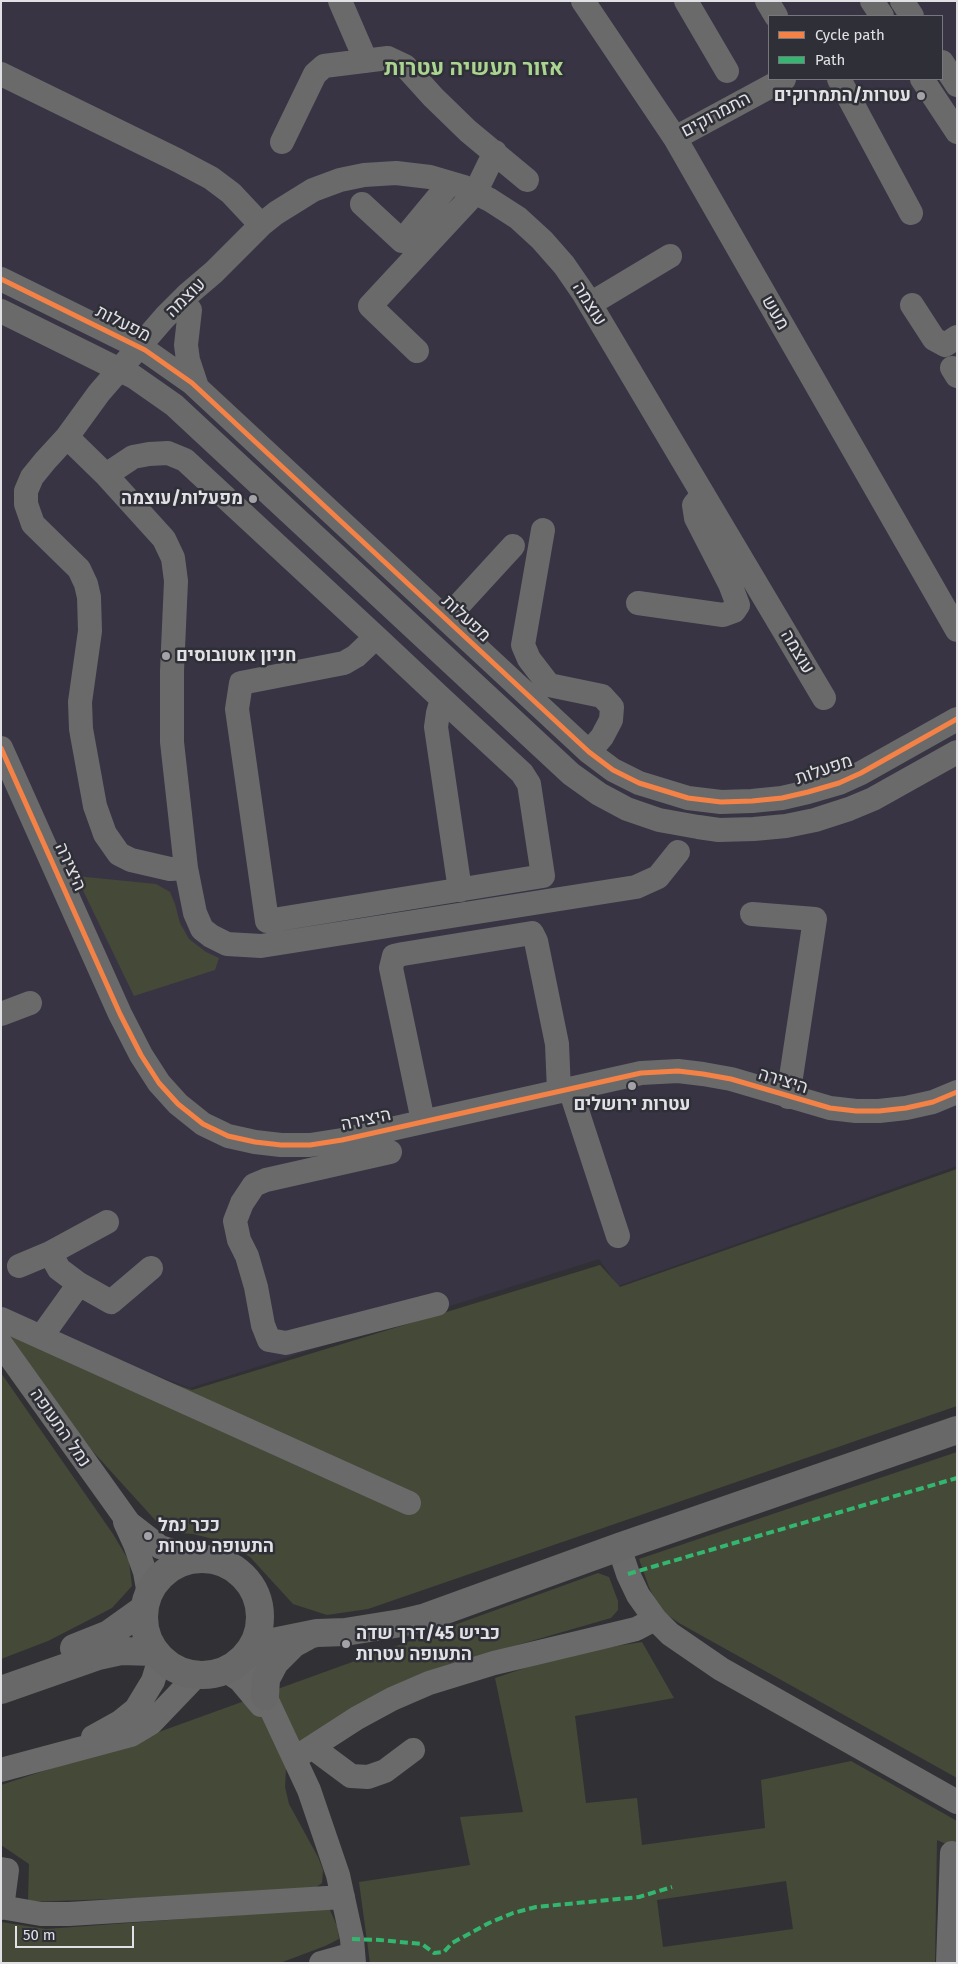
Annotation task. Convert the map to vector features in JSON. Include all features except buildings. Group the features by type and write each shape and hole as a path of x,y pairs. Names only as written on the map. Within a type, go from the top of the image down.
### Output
{"highway":[{"path":"251,1648 317,1633 359,1630 426,1617 619,1547 957,1430"},
{"path":"1,1676 92,1642 122,1626 146,1601 157,1580 168,1570 182,1563 198,1560 215,1561 238,1572 254,1592 260,1609 258,1631 251,1648 236,1664 225,1670 212,1675 197,1675 177,1670 158,1655 145,1632 146,1601"},
{"path":"260,1609 287,1625 317,1633"},
{"path":"265,1696 266,1680 275,1662 293,1644 317,1633"},
{"path":"1,1690 98,1656 121,1651 158,1655"}],"street":[{"path":"340,1 366,61"},
{"name":"מעש","path":"584,1 674,138 957,630"},
{"path":"686,1 727,71"},
{"path":"767,1 775,15"},
{"path":"872,1 881,15"},
{"path":"282,142 315,74 324,66 388,58 405,66 454,117 527,180"},
{"path":"943,64 957,85"},
{"path":"1,74 211,178 231,193 261,224"},
{"name":"התמרוקים","path":"674,138 782,80"},
{"path":"840,80 912,213"},
{"path":"923,80 957,132"},
{"path":"417,351 370,306 475,192 495,152"},
{"name":"עוצמה","path":"146,352 165,317 214,272 261,224 313,190 340,180 364,175 396,174 430,177 475,192 518,218 542,240 564,266 590,304 824,698"},
{"path":"362,204 402,241 450,183"},
{"path":"590,304 670,256"},
{"name":"עוצמה","path":"186,868 170,869 131,860 119,854 105,834 95,806 81,729 80,702 90,631 89,598 79,569 33,524 26,504 26,491 32,477 44,460 67,437 96,415 146,352 190,310 214,272"},
{"name":"מפעלות","path":"1,279 146,352 197,387 589,752 614,770 639,783 688,798 720,802 752,801 808,792 839,783 886,760 954,718"},
{"path":"912,305 934,339 946,345 957,337"},
{"path":"190,310 186,345 188,360 197,387"},
{"path":"1,311 127,374 174,405 571,774 599,794 627,809 684,826 719,830 786,826 815,820 865,802 957,752"},
{"path":"67,437 106,475 164,539 173,558 176,580 172,671 172,742 186,868 195,913 202,929 211,936 227,944 261,946 636,887 658,877 678,852"},
{"path":"106,475 133,457 168,453 185,460 522,773 529,784 543,876 267,921 237,709 241,683 344,663 356,656 376,638"},
{"path":"638,603 723,616 734,611 738,605 730,584 696,518 694,505 703,494"},
{"path":"543,530 523,645 529,659 549,686 602,696 612,707 611,720 602,737 589,752"},
{"path":"446,619 513,546"},
{"path":"442,699 436,727 460,890"},
{"name":"היצירה","path":"1,748 120,1014 141,1055 159,1083 178,1104 203,1124 228,1136 281,1146 310,1145 342,1140 641,1073 678,1071 731,1079 830,1108 879,1111 933,1102 957,1092"},
{"path":"752,914 815,919 788,1097"},
{"path":"422,1122 391,968 394,956 532,933 536,941 557,1044 564,1090 618,1236"},
{"path":"1,1014 30,1003"},
{"path":"281,1146 282,1176"},
{"path":"390,1152 282,1176 254,1185 242,1203 235,1221 256,1287 263,1325 269,1340 286,1343 437,1304"},
{"path":"19,1266 50,1253 106,1222"},
{"path":"50,1253 59,1270 111,1302 151,1268"},
{"path":"41,1336 79,1284"},
{"path":"1,1318 409,1503"},
{"name":"נמל התעופה","path":"1,1344 119,1512 129,1523 160,1547 198,1560"},
{"name":"נמל התעופה","path":"119,1512 139,1553 145,1572 146,1601"},
{"path":"619,1547 628,1574 638,1595 655,1620 670,1634 721,1670 957,1802"},
{"path":"303,1753 357,1718 392,1699 429,1683 494,1663 636,1629 655,1620"},
{"path":"251,1648 256,1674 279,1728"},
{"path":"44,1758 98,1734 120,1722 136,1709 153,1681 158,1655"},
{"path":"225,1670 240,1680 279,1728 303,1753 351,1776 368,1778 385,1771 413,1750"},
{"path":"1,1770 120,1739 142,1730 197,1675"},
{"path":"303,1753 309,1790 338,1875 354,1958 321,1963"},
{"path":"948,1963 952,1853 957,1856"},
{"path":"1,1869 7,1870 2,1908 41,1914 69,1914 343,1897"}],"shaded area":[{"path":"1,1 957,1 957,1166 618,1286 599,1259 190,1388 1,1318"}],"green space":[{"path":"76,876 156,884 170,892 180,923 189,939 206,952 219,958 215,970 134,996"},
{"path":"957,1169 957,1406 368,1609 327,1615 293,1604 250,1557 225,1542 193,1534 166,1532 57,1412 1,1333 1,1323 192,1390 600,1265 620,1287"},
{"path":"1,1373 113,1534 129,1561 132,1586 112,1608 48,1641 1,1659"},
{"path":"957,1452 957,1778 679,1623 659,1609 639,1559"},
{"path":"598,1573 609,1577 618,1601 618,1610 611,1618 486,1654 286,1769 285,1787 289,1804 318,1857 323,1870 322,1883 309,1892 28,1902 29,1864 1,1845 1,1785 123,1745"},
{"path":"642,1642 674,1698 575,1716 586,1803 637,1798 642,1845 765,1828 761,1780 851,1761 957,1821 957,1849 937,1840 935,1963 370,1963 359,1882 470,1865 460,1817 523,1812 495,1678 567,1654","holes":["786,1881 793,1929 663,1947 657,1900"]},
{"path":"319,1909 330,1910 337,1926 339,1939 280,1963 1,1963 1,1922 46,1929"}],"marked path":[{"path":"628,1574 957,1478"},
{"path":"352,1939 422,1944 434,1953 444,1952 452,1943 489,1923 513,1913 536,1907 639,1897 672,1887"}],"cycle path":[{"path":"1,279 145,350 192,383 589,752 613,770 639,783 688,798 721,802 782,798 839,783 861,773 957,719"},
{"path":"1,748 120,1014 141,1055 159,1083 178,1104 203,1124 228,1136 281,1145 310,1145 342,1140 641,1073 678,1071 703,1074 731,1079 830,1108 856,1111 906,1108 933,1102 957,1092"}],"place":[{"name":"עטרות/התמרוקים","path":"921,96"},
{"name":"מפעלות/עוצמה","path":"253,499"},
{"name":"חניון אוטובוסים","path":"166,656"},
{"name":"עטרות ירושלים","path":"632,1086"},
{"name":"ככר נמל התעופה עטרות","path":"148,1536"},
{"name":"כביש 45/דרך שדה התעופה עטרות","path":"346,1644"}],"district":[{"name":"אזור תעשיה עטרות","path":"474,69"}]}
